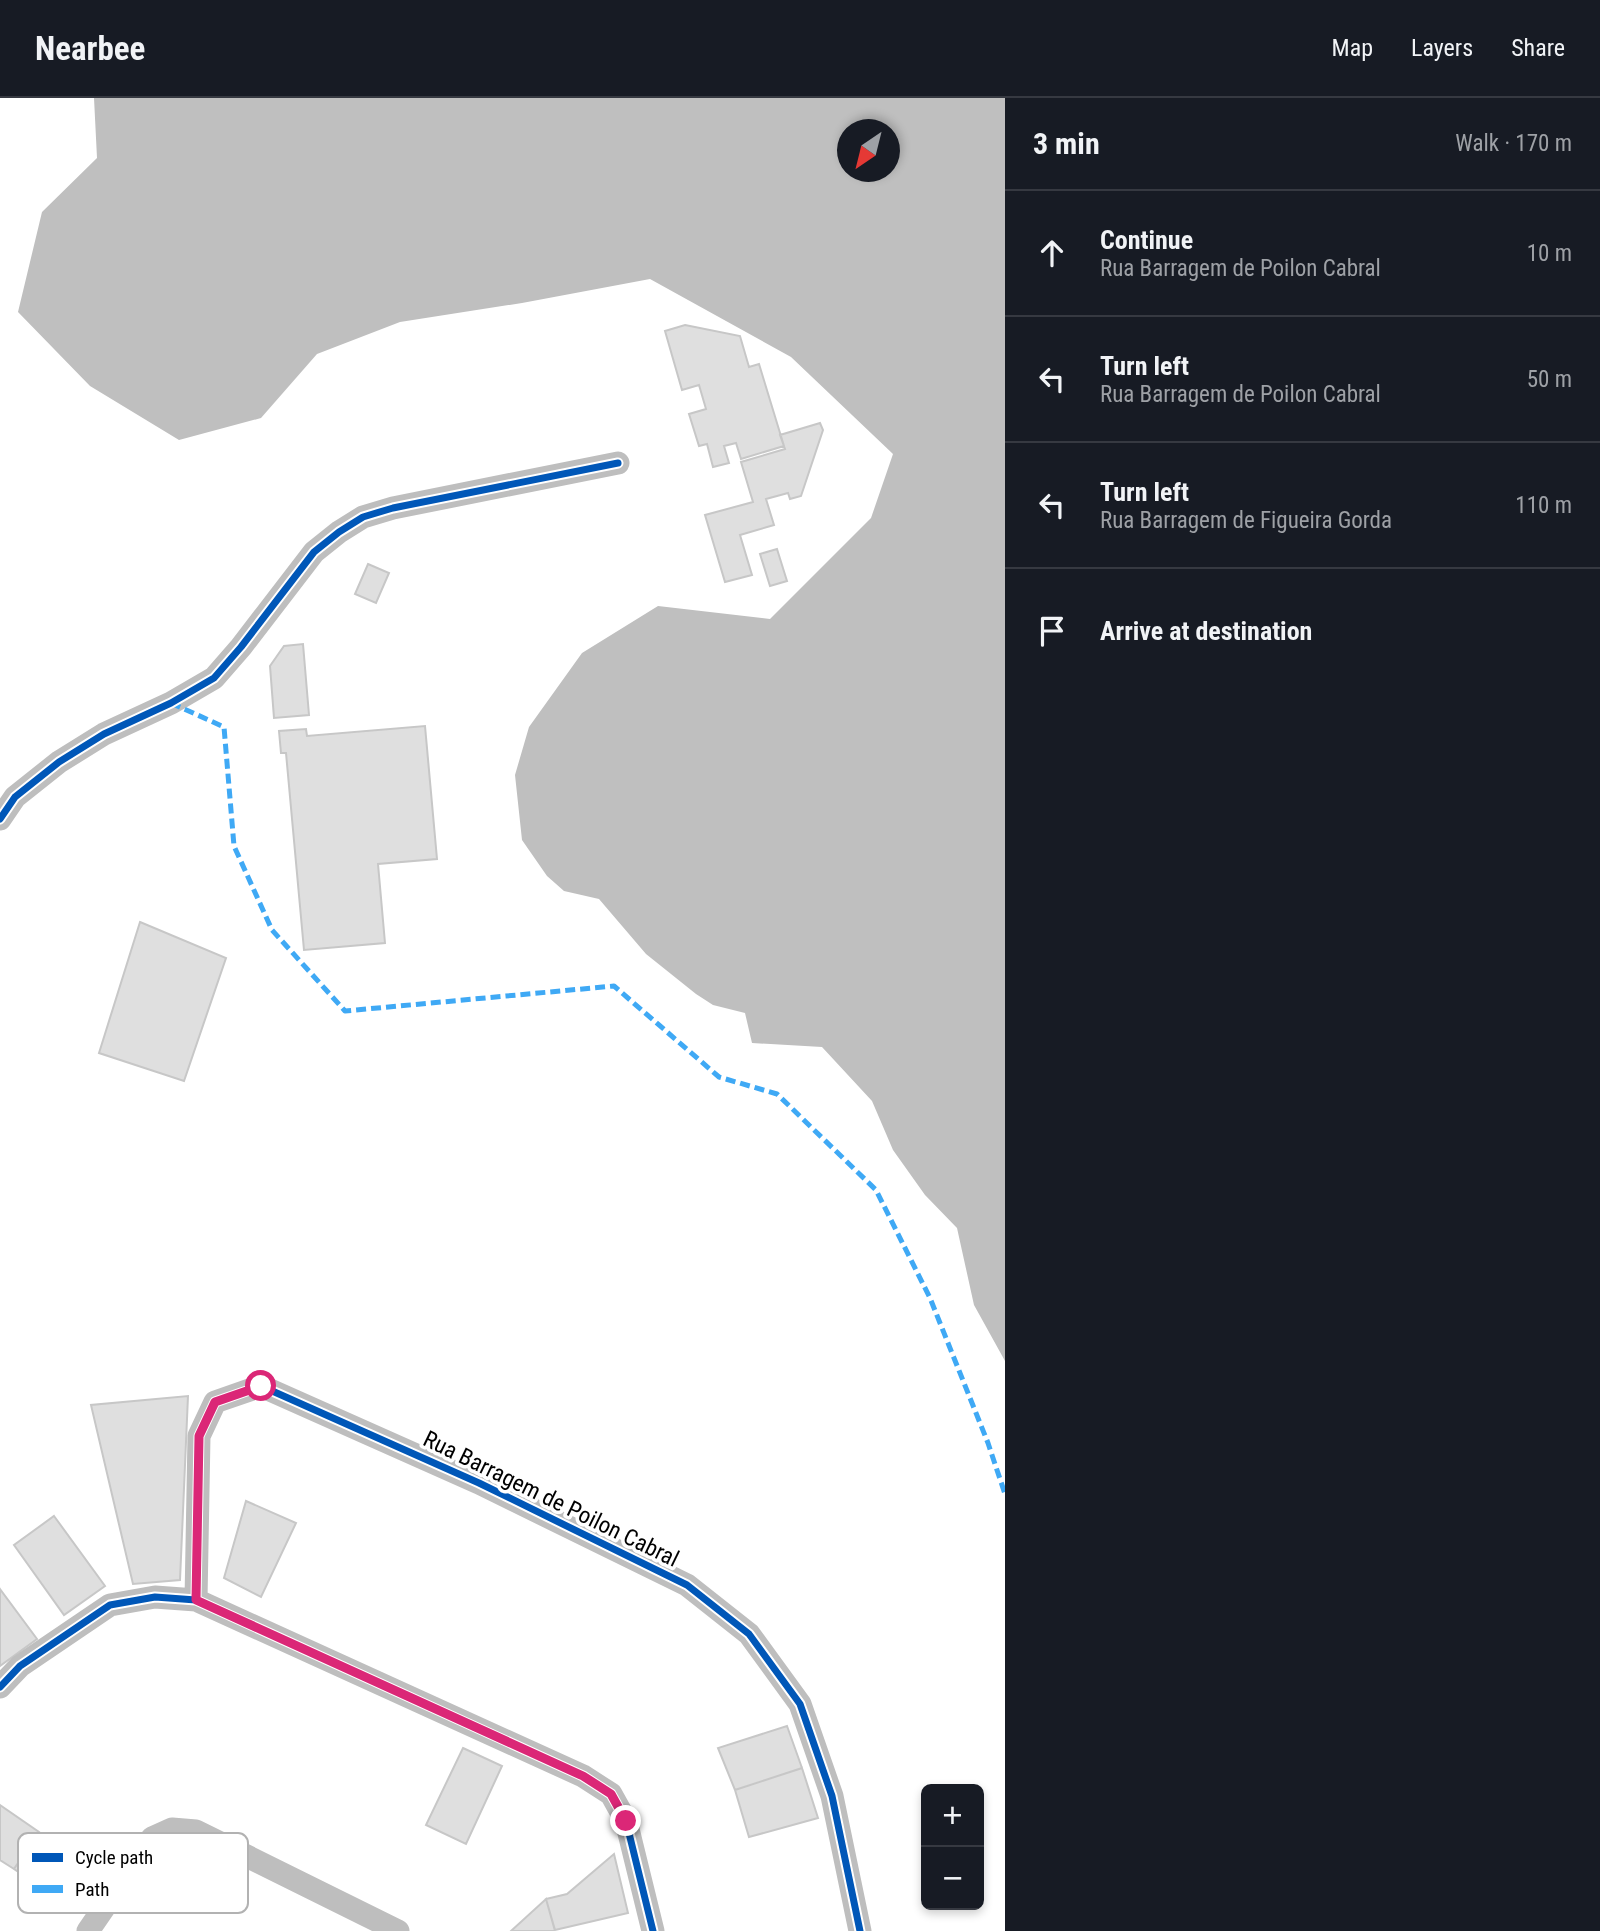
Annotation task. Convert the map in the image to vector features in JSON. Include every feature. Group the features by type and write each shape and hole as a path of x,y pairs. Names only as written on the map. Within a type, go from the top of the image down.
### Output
{"street":[{"path":"0,819 7,792 104,734 171,703 214,678 314,552 363,517 393,508 618,463"},
{"name":"Rua Barragem de Poilon Cabral","path":"196,1600 199,1436 215,1402 261,1386 479,1483 687,1585 748,1634 800,1704 832,1796 860,1931"},
{"path":"0,1687 20,1666 110,1605 155,1597 196,1600 583,1776 611,1794 626,1821 653,1931"},
{"path":"163,1833 172,1829 199,1833"},
{"path":"248,1857 398,1931"},
{"path":"88,1931 100,1913"}],"shaded area":[{"path":"94,98 1005,98 1005,1361 974,1305 957,1228 925,1195 893,1150 872,1101 822,1047 752,1043 745,1013 713,1005 696,994 646,954 599,899 564,891 547,876 522,840 515,775 529,727 582,653 658,606 770,619 871,518 893,454 791,357 650,279 400,322 317,354 261,418 179,440 90,386 18,312 42,212 97,158"}],"building":[{"path":"685,325 740,336 749,367 759,364 784,446 741,459 736,443 724,446 729,463 713,467 707,444 699,446 689,414 706,409 699,385 682,390 665,331"},
{"path":"820,423 823,430 801,496 790,499 788,493 766,499 774,525 740,535 752,575 725,582 705,515 753,502 741,462 785,449 780,435"},
{"path":"777,549 787,581 770,586 760,554"},
{"path":"368,564 389,573 376,603 355,594"},
{"path":"303,644 309,715 274,718 270,666 284,646"},
{"path":"425,726 437,859 378,864 385,943 304,950 286,753 281,753 279,731 306,729 307,736"},
{"path":"140,922 226,958 184,1081 99,1053"},
{"path":"188,1396 180,1580 133,1584 91,1405"},
{"path":"246,1501 296,1523 261,1597 224,1578"},
{"path":"54,1516 105,1586 64,1615 14,1545"},
{"path":"0,1589 37,1639 0,1666"},
{"path":"787,1726 802,1768 735,1790 718,1748"},
{"path":"463,1748 502,1766 466,1844 426,1825"},
{"path":"802,1768 818,1818 749,1837 735,1790"},
{"path":"0,1805 39,1832 18,1833 18,1863 14,1869 0,1860"},
{"path":"614,1854 628,1913 555,1930 546,1899 567,1894"},
{"path":"546,1899 555,1931 511,1931"}],"marked path":[{"path":"171,703 224,727 234,846 272,930 345,1011 614,986 719,1077 777,1094 876,1190 930,1298 988,1443 1005,1494"}],"cycle path":[{"path":"0,819 15,797 59,762 104,734 171,703 214,678 314,552 363,517 393,508 618,463"},
{"path":"196,1600 199,1436 215,1402 261,1386 479,1483 687,1585 749,1634 800,1704 832,1796 860,1931"},
{"path":"0,1687 20,1666 110,1605 155,1597 196,1600 583,1776 611,1794 626,1821 653,1931"}],"route":[{"path":"261,1386 215,1402 199,1436 196,1600 583,1776 611,1794 626,1821"}]}
